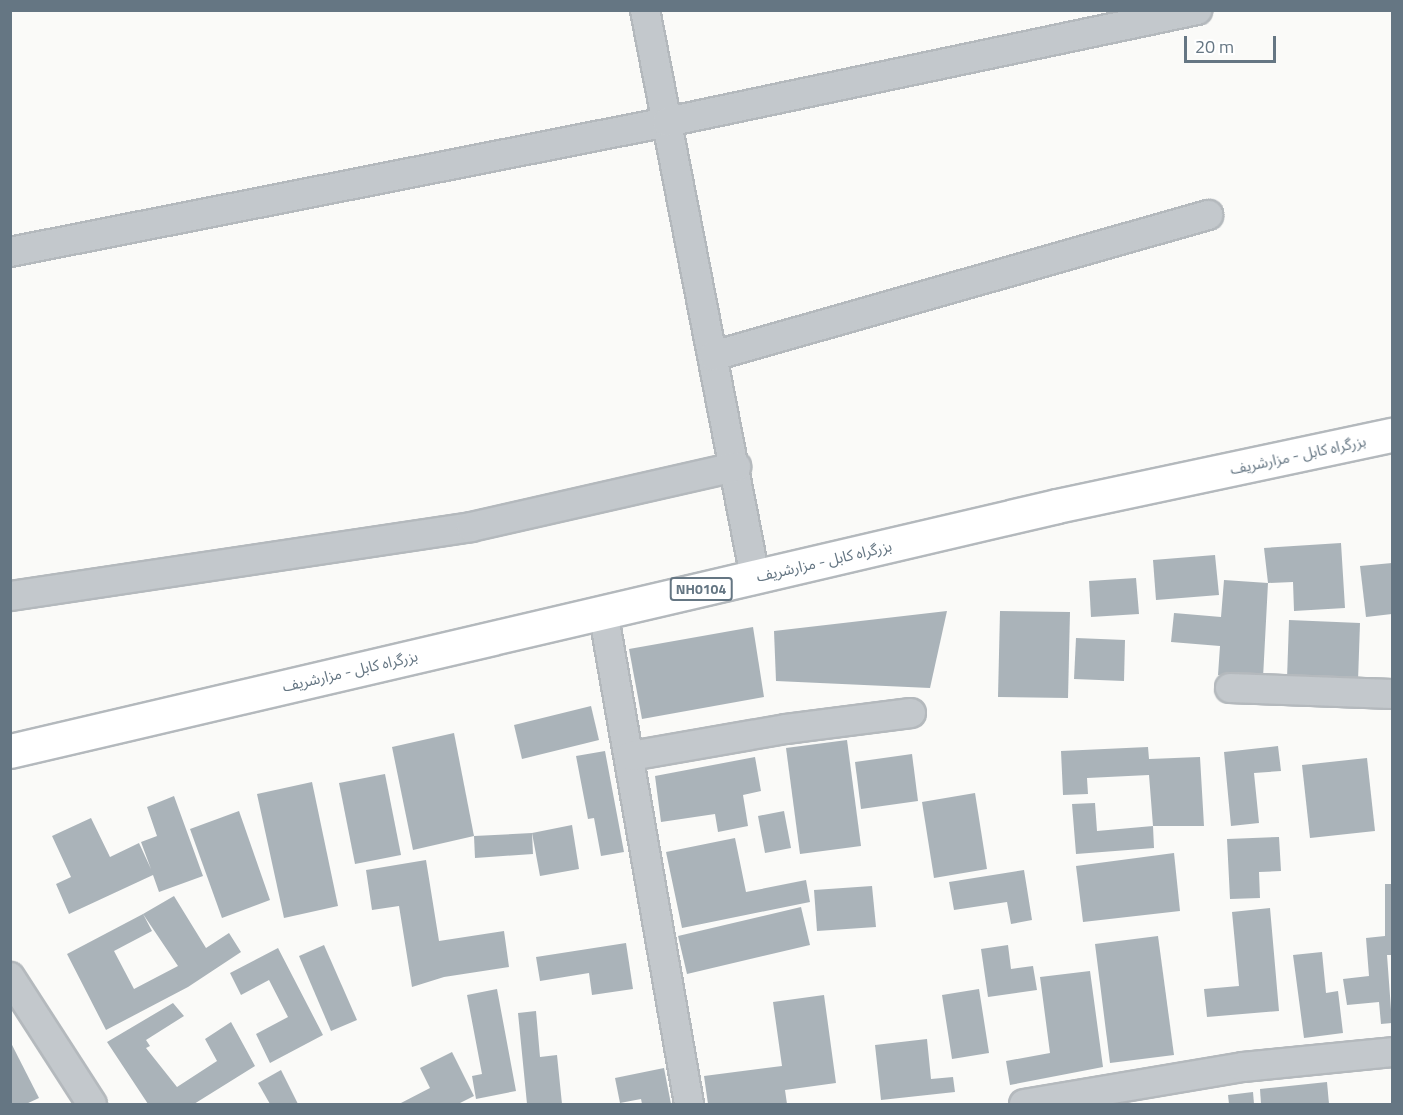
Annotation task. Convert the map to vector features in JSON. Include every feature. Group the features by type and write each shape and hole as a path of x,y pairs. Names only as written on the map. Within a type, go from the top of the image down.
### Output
{"highway":[{"name":"بزرگراه کابل - مزارشریف","path":"10,751 1057,506 1392,435"}],"street":[{"path":"645,10 736,467 755,577"},
{"path":"10,252 667,122 1197,10"},
{"path":"713,356 1208,215"},
{"path":"10,596 471,527 736,467"},
{"path":"603,611 631,756 689,1104"},
{"path":"1230,688 1392,694"},
{"path":"631,756 786,729 911,713"},
{"path":"10,977 92,1104"},
{"path":"1024,1104 1243,1067 1392,1052"}],"building":[{"path":"1341,543 1345,608 1294,611 1293,582 1268,583 1264,548"},
{"path":"1215,555 1219,595 1156,600 1153,560"},
{"path":"1392,563 1392,614 1366,617 1360,566"},
{"path":"1136,578 1139,614 1091,617 1089,581"},
{"path":"1224,580 1268,583 1263,678 1218,675 1220,646 1171,642 1174,613 1221,617"},
{"path":"947,611 930,688 776,681 774,631"},
{"path":"1000,611 1070,612 1068,698 998,697"},
{"path":"1289,620 1360,623 1358,681 1287,679"},
{"path":"753,627 764,697 642,719 629,649"},
{"path":"1076,638 1125,640 1124,681 1074,679"},
{"path":"591,706 599,740 522,759 514,725"},
{"path":"454,733 474,836 413,850 392,747"},
{"path":"847,740 861,846 800,854 786,748"},
{"path":"1278,746 1281,771 1254,773 1259,823 1231,826 1224,752"},
{"path":"1148,747 1149,759 1200,757 1204,826 1153,826 1149,775 1087,778 1088,794 1063,795 1061,751"},
{"path":"605,751 624,852 601,856 594,818 588,819 576,756"},
{"path":"912,754 918,801 861,809 855,762"},
{"path":"755,757 761,791 743,795 748,826 718,832 715,814 661,822 655,776"},
{"path":"1367,758 1375,831 1310,838 1302,765"},
{"path":"385,774 401,855 355,864 339,783"},
{"path":"312,782 338,906 284,918 257,794"},
{"path":"975,793 987,869 934,878 922,802"},
{"path":"174,796 203,876 159,892 153,875 69,914 56,884 71,877 52,836 91,818 110,857 139,843 151,869 141,842 157,836 147,807"},
{"path":"1095,803 1097,831 1153,826 1154,848 1076,854 1072,804"},
{"path":"239,811 270,900 222,918 190,829"},
{"path":"784,811 791,848 765,853 758,816"},
{"path":"572,825 579,869 540,876 532,833"},
{"path":"532,833 533,854 475,858 474,836"},
{"path":"1279,837 1281,871 1259,872 1260,898 1230,899 1227,839"},
{"path":"735,838 746,892 806,880 810,902 682,928 666,852"},
{"path":"1174,853 1180,911 1083,922 1076,866"},
{"path":"426,860 439,941 504,931 509,967 444,977 412,987 399,906 372,910 366,870"},
{"path":"1024,870 1032,920 1011,924 1007,902 954,910 949,882"},
{"path":"1385,884 1392,884 1392,955 1387,955 1392,1023 1381,1024 1379,1002 1347,1005 1343,979 1369,976 1366,938 1385,936"},
{"path":"872,886 876,927 817,931 814,890"},
{"path":"174,896 206,948 229,933 241,952 188,987 106,1030 67,954","holes":["143,914 178,966 134,989 114,951 152,931"]},
{"path":"801,907 810,945 687,974 678,936"},
{"path":"1270,908 1279,1011 1207,1017 1204,989 1239,986 1232,912"},
{"path":"1158,936 1174,1055 1110,1063 1095,944"},
{"path":"626,943 633,989 592,995 589,973 540,981 536,957"},
{"path":"324,945 357,1020 331,1031 299,956"},
{"path":"1008,945 1011,969 1033,966 1037,990 988,997 981,949"},
{"path":"278,948 323,1035 270,1063 256,1034 288,1017 269,980 241,995 230,973"},
{"path":"1322,952 1326,993 1338,991 1343,1033 1304,1038 1293,955"},
{"path":"1090,971 1103,1067 1010,1085 1006,1061 1050,1053 1040,977"},
{"path":"497,989 516,1091 476,1099 472,1076 482,1074 467,995"},
{"path":"979,989 989,1053 952,1059 942,995"},
{"path":"824,995 836,1083 785,1090 787,1104 708,1104 704,1076 782,1066 773,1002"},
{"path":"173,1003 184,1016 146,1040 150,1046 146,1048 177,1087 217,1061 205,1039 231,1022 255,1066 194,1104 148,1104 107,1042"},
{"path":"536,1011 540,1057 557,1055 562,1104 527,1104 518,1013"},
{"path":"927,1039 931,1079 953,1077 955,1092 881,1100 875,1045"},
{"path":"10,1041 39,1098 26,1104 10,1104"},
{"path":"452,1052 474,1096 458,1104 399,1104 430,1088 420,1068"},
{"path":"664,1068 671,1104 642,1104 641,1099 620,1103 615,1078"},
{"path":"281,1070 298,1104 270,1104 258,1083"},
{"path":"1327,1082 1329,1104 1261,1104 1260,1089"},
{"path":"1253,1092 1254,1104 1229,1104 1228,1095"}]}
